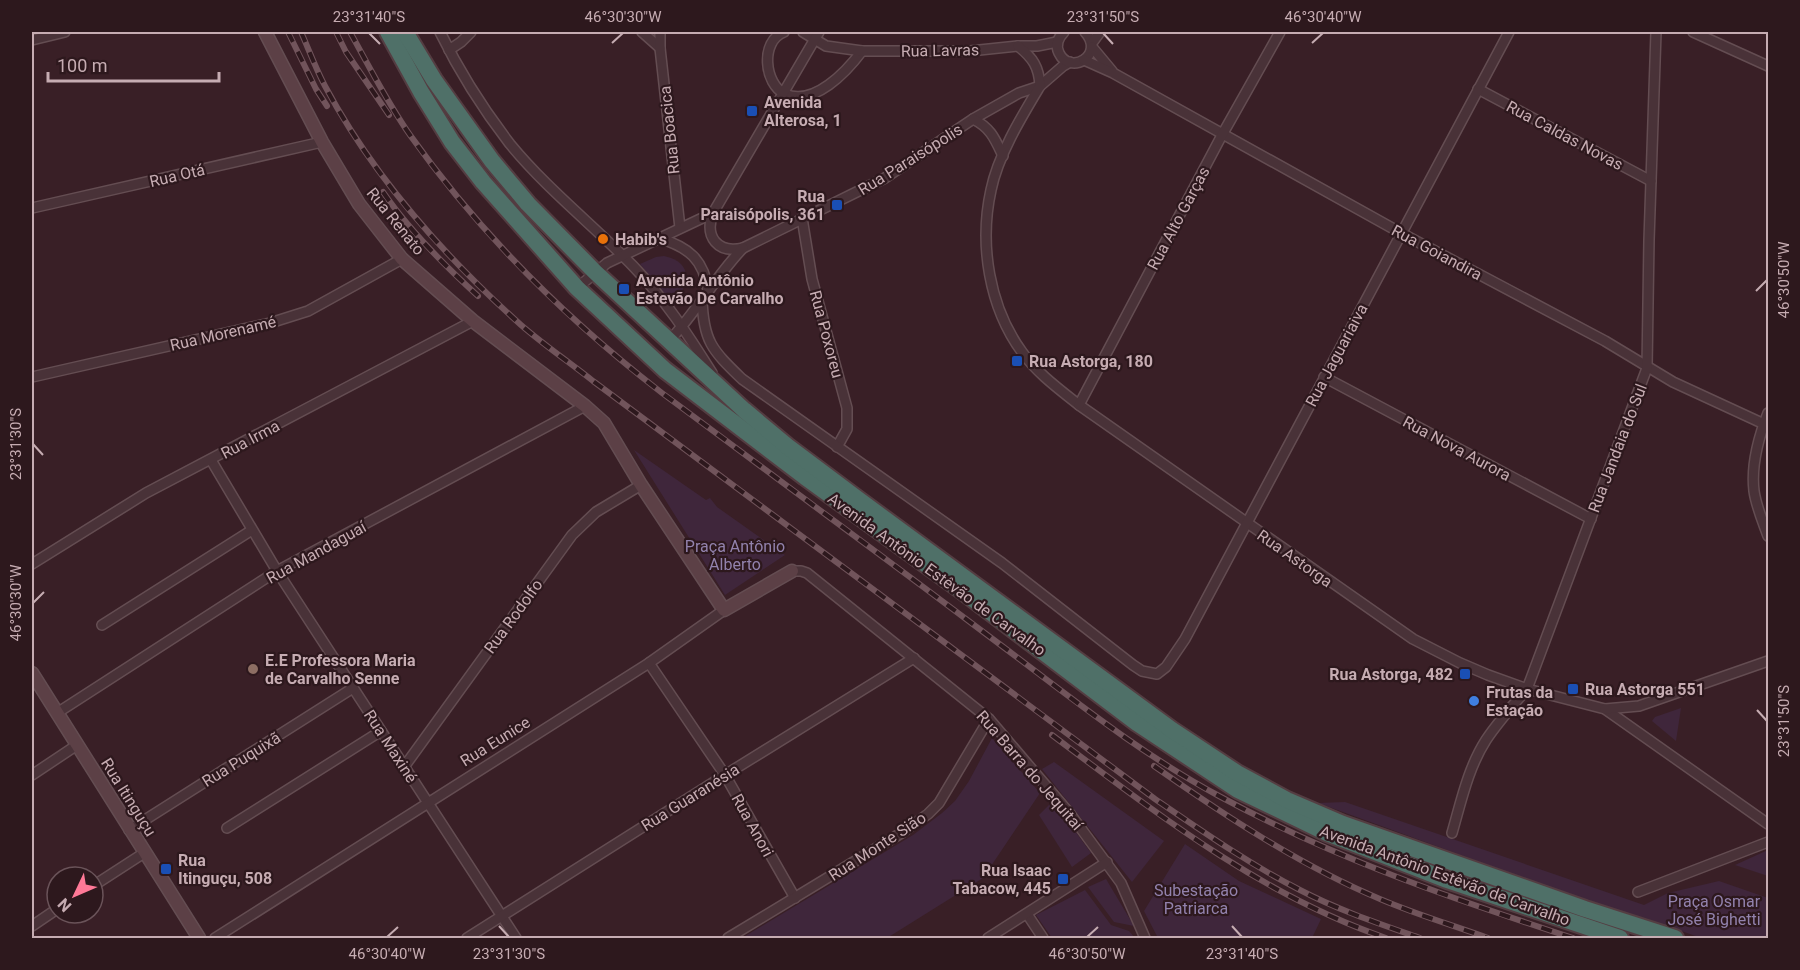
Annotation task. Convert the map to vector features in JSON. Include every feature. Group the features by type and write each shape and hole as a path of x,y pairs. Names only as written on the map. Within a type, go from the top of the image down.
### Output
{"highway":[{"name":"Avenida Antônio Estêvão de Carvalho","path":"388,32 452,142 483,183 577,288 665,370 742,430 961,590 1137,723 1238,790 1338,837 1447,880 1620,939"},
{"name":"Avenida Antônio Estêvão de Carvalho","path":"405,32 434,81 492,161 528,204 595,272 721,388 787,446 1172,730 1237,773 1287,800 1343,824 1675,939"},
{"path":"607,316 654,344 662,344 670,340"}],"street":[{"path":"32,40 65,32"},
{"name":"Rua Renato","path":"265,32 322,142 359,204 402,258 473,321 585,406"},
{"name":"Avenida Antônio Estêvão de Carvalho","path":"440,32 490,116 511,144 555,192 635,267 682,327 721,388"},
{"path":"449,50 471,32"},
{"path":"642,32 660,48"},
{"name":"Rua Boacica","path":"660,32 680,228"},
{"path":"784,32 772,40 768,49 767,61 774,83 783,93 796,96 808,95 824,88 845,72 862,51"},
{"name":"Rua Lavras","path":"803,32 817,36 826,46 862,51 970,51 1038,46 1060,35"},
{"name":"Rua Goiandira","path":"1085,32 1113,73"},
{"path":"1060,35 1058,51 1062,58 1070,62 1084,60 1091,52 1092,45 1100,32"},
{"name":"Rua Alto Garças","path":"1079,405 1222,135 1280,32"},
{"name":"Rua Jaguariaiva","path":"837,447 1002,563 1133,665 1142,671 1157,674 1166,668 1185,639 1509,32"},
{"name":"Rua Jandaia do Sul","path":"1452,833 1478,753 1527,689 1647,368 1656,32"},
{"path":"1693,32 1768,66"},
{"path":"743,248 734,250 724,248 715,242 710,233 713,213 817,36"},
{"path":"1018,46 1032,57 1036,64 1040,86"},
{"name":"Rua Goiandira","path":"1084,60 1113,73 1401,233 1605,341 1682,387 1764,424"},
{"name":"Rua Paraisópolis","path":"743,248 885,178 973,119 1019,93 1040,86 1070,62"},
{"name":"Rua Astorga","path":"1040,86 1003,156 991,188 986,215 990,278 998,307 1009,331 1035,367 1079,405 1413,639 1460,663 1527,689 1605,709 1768,824"},
{"name":"Rua Caldas Novas","path":"1478,89 1651,181"},
{"path":"973,119 992,133 1003,156"},
{"name":"Rua Otá","path":"32,208 322,142"},
{"path":"577,288 607,263 713,213"},
{"name":"Rua Poxoreu","path":"802,218 812,279 847,408 847,429 837,447"},
{"path":"659,238 674,243 694,256 702,266 706,275 705,330 709,343 719,357 742,378 837,447"},
{"path":"670,340 743,248"},
{"name":"Rua Morenamé","path":"32,377 270,323 299,314 402,258"},
{"name":"Rua Irma","path":"32,564 146,493 473,321"},
{"name":"Rua Nova Aurora","path":"1324,377 1591,519"},
{"path":"585,406 611,432 641,485 724,610"},
{"name":"Rua Mandaguaí","path":"57,713 278,572 585,406"},
{"path":"1768,413 1755,466 1754,491 1768,536"},
{"name":"Rua Maxiné","path":"211,460 278,572 516,939"},
{"name":"Rua Rodolfo","path":"404,767 572,534 596,512 641,485"},
{"path":"102,625 252,530"},
{"name":"Rua Eunice","path":"215,939 427,802 649,663 724,610 792,571"},
{"name":"Rua Barra do Jequitaí","path":"792,571 807,573 989,718 1071,815 1107,862 1126,890 1145,939"},
{"name":"Rua Guaranésia","path":"467,939 914,658"},
{"path":"1605,709 1639,706 1768,661"},
{"name":"Rua Anori","path":"649,663 725,775 795,898"},
{"name":"Rua Itinguçu","path":"32,673 199,939"},
{"name":"Rua Puquixã","path":"129,830 353,688"},
{"name":"Rua Monte Sião","path":"728,939 903,832 928,814 945,795 989,718"},
{"path":"228,828 381,731"},
{"path":"32,775 77,745"},
{"path":"1638,892 1768,842"},
{"path":"105,878 144,853"},
{"path":"988,939 1107,862"},
{"path":"1027,914 1043,939"},
{"path":"32,926 45,917"}],"green space":[{"path":"664,256 674,259 685,270 685,283 674,306 640,264"},
{"name":"Praça Antônio Alberto","path":"634,450 706,500 710,498 717,507 785,555 725,595"},
{"path":"1681,708 1676,741 1652,721 1655,717"},
{"path":"992,738 1040,793 983,878 887,938 742,938 913,835 942,813 955,801 969,781"},
{"path":"1054,762 1164,841 1132,882 1042,769"},
{"path":"1053,801 1091,853 1072,867 1039,815"},
{"name":"Praça Osmar José Bighetti","path":"1345,802 1644,905 1668,893 1719,881 1768,898 1768,938 1701,938 1645,918 1628,916 1318,803"},
{"name":"Subestação Patriarca","path":"1185,844 1239,881 1321,919 1312,938 1158,938 1144,911"},
{"path":"1768,850 1768,876 1735,865"},
{"path":"1106,879 1134,926 1114,922 1088,887"},
{"path":"1085,890 1111,925 1129,931 1135,938 1052,938 1036,915"}],"railway":[{"path":"288,32 316,89 327,106"},
{"path":"301,32 322,80 344,120 388,184 438,243 492,299 530,332 1190,823 1262,869 1314,897 1420,938"},
{"path":"336,32 346,52 389,115"},
{"path":"350,32 394,110 437,172 495,241 558,305 662,393 1073,700 1130,741 1189,779 1305,839 1482,908 1573,938"},
{"path":"383,192 428,247 478,296"},
{"path":"1052,735 1130,794 1211,850 1296,899 1386,938"},
{"path":"1154,766 1235,821 1350,886 1420,915 1488,938"}],"place":[{"name":"Avenida Alterosa, 1","path":"752,111"},
{"name":"Rua Paraisópolis, 361","path":"837,205"},
{"name":"Habib's","path":"603,239"},
{"name":"Avenida Antônio Estevão De Carvalho","path":"624,289"},
{"name":"Rua Astorga, 180","path":"1017,361"},
{"name":"E.E Professora Maria de Carvalho Senne","path":"253,669"},
{"name":"Rua Astorga, 482","path":"1465,674"},
{"name":"Rua Astorga 551","path":"1573,689"},
{"name":"Frutas da Estação","path":"1474,701"},
{"name":"Rua Itinguçu, 508","path":"166,869"},
{"name":"Rua Isaac Tabacow, 445","path":"1063,879"}]}
